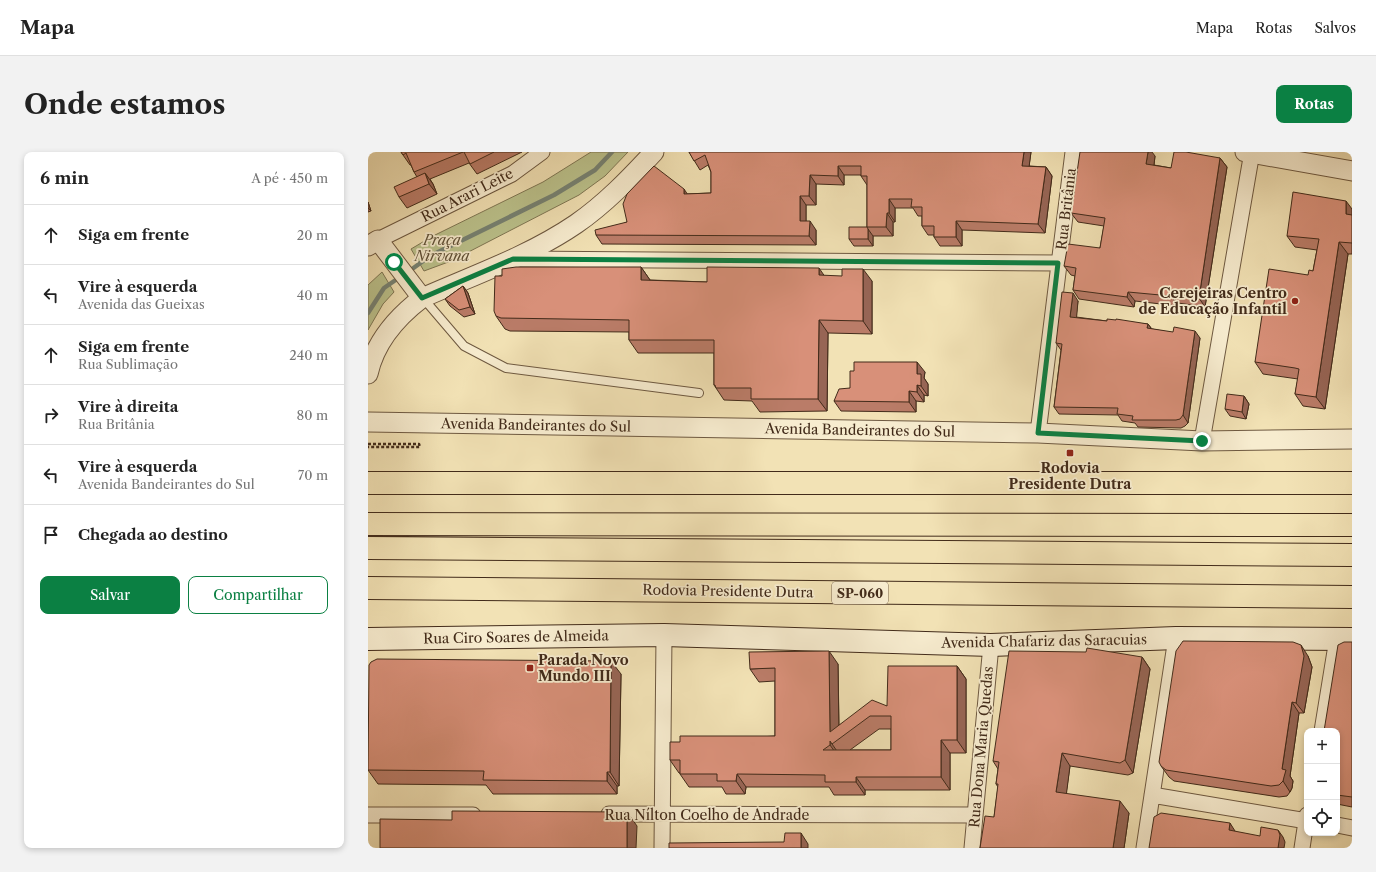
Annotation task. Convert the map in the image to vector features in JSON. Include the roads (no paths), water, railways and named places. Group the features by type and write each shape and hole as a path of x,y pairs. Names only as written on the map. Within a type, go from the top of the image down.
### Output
{"highway":[{"path":"368,483 1352,483"},
{"path":"368,524 1352,525"},
{"path":"368,548 1352,555"},
{"name":"Rodovia Presidente Dutra","path":"368,588 1352,597"}],"main road":[{"name":"Rua Ciro Soares de Almeida","path":"368,639 664,635"},
{"name":"Avenida Chafariz das Saracuias","path":"664,635 991,645 1176,638 1345,639"}],"street":[{"name":"Rua Arari Leite","path":"373,243 512,174 542,152"},
{"path":"368,374 376,350 386,333 406,311 418,292 513,259 546,242 575,224 598,207 654,152"},
{"name":"Rua Britânia","path":"1038,433 1073,152"},
{"path":"1202,441 1250,152 1352,171"},
{"path":"373,243 394,262 418,292"},
{"path":"513,259 1058,263"},
{"name":"Avenida Bandeirantes do Sul","path":"368,422 1038,433 1202,441 1352,439"},
{"path":"662,848 664,635"},
{"path":"1144,848 1176,638"},
{"path":"1323,728 1345,639"},
{"name":"Rua Dona Maria Quedas","path":"972,848 991,645"},
{"path":"1152,795 1304,819"},
{"name":"Rua Nílton Coelho de Andrade","path":"591,814 975,816"},
{"path":"368,816 488,815"},
{"path":"1340,826 1352,828"},
{"path":"1302,848 1304,836"}],"lane":[{"path":"418,292 464,346 506,368 699,393"}],"waterway":[{"path":"408,272 430,256 554,195 595,170 612,152"},
{"path":"368,313 384,288 400,277"}],"place":[{"name":"Cerejeiras Centro de Educação Infantil","path":"1295,301"},
{"name":"Rodovia Presidente Dutra","path":"1070,453"},
{"name":"Parada Novo Mundo III","path":"530,668"}],"park label":[{"name":"Praça Nirvana","path":"442,248"}]}
